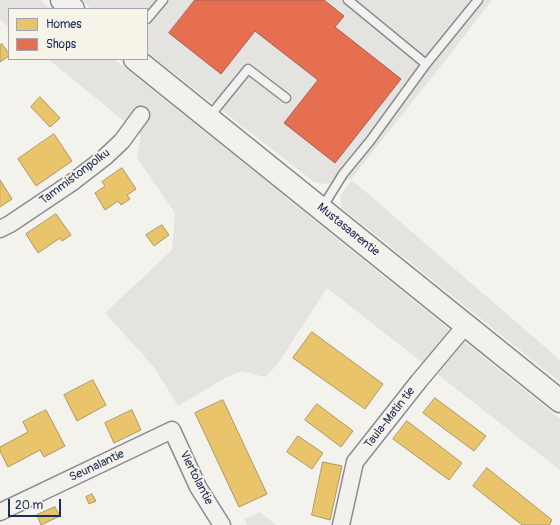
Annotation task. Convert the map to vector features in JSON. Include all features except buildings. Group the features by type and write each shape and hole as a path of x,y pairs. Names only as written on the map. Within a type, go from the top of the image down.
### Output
{"main road":[{"path":"62,0 72,8"},
{"name":"Mustasaarentie","path":"136,60 560,401"}],"street":[{"name":"Tammistonpolku","path":"0,229 70,184 105,157 122,141 141,115"},
{"name":"Taula-Matin tie","path":"341,525 355,462 419,381 466,325"},
{"name":"Seunalantie","path":"0,512 172,430"},
{"name":"Viertolantie","path":"172,430 198,487 222,525"}],"lane":[{"path":"148,18 163,0"},
{"path":"348,0 426,64"},
{"path":"321,209 343,174 370,141 426,64 478,0"},
{"path":"208,118 248,69 286,98"}],"shaded area":[{"path":"0,0 40,0 50,8 8,8 8,26 0,20"},
{"path":"82,0 492,0 351,179 326,184 314,182 148,53 148,8 90,8"},
{"path":"49,60 115,60 159,95 560,419 560,470 327,288 277,365 265,377 242,371 225,378 178,406 154,367 105,313 172,250 175,213 137,158 141,135"},
{"path":"352,180 560,360 560,382 342,208 340,196"},
{"path":"260,512 276,525 247,525 244,519"}]}
